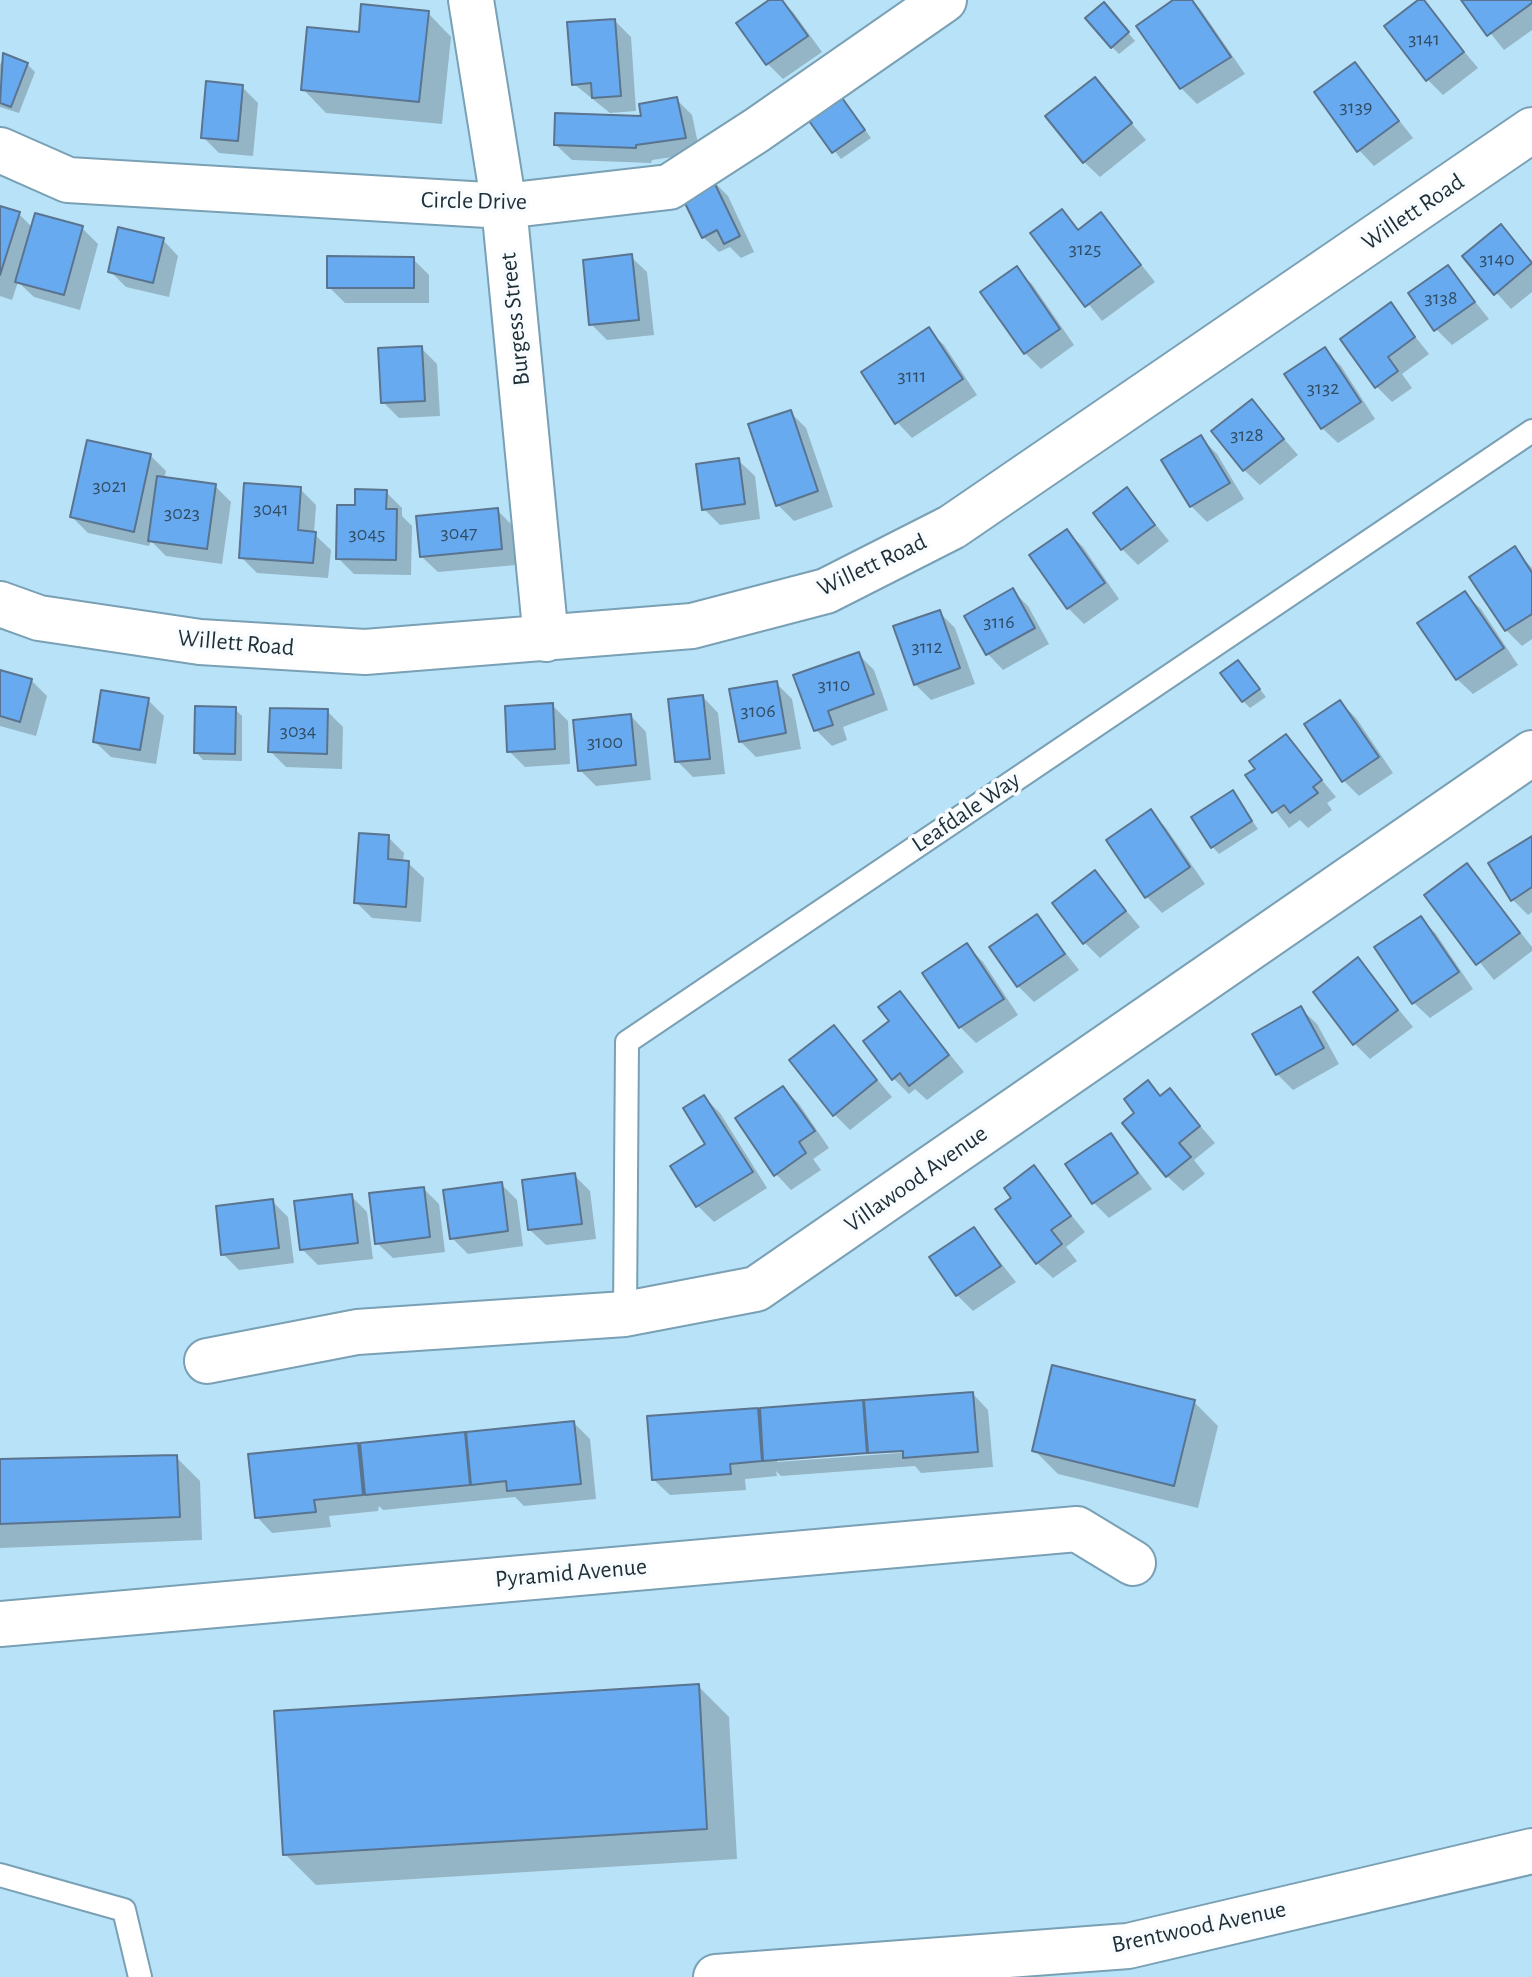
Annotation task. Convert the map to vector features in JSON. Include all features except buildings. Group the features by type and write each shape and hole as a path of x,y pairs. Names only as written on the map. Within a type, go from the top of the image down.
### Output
{"street":[{"name":"Burgess Street","path":"471,0 504,206 546,639"},
{"name":"Circle Drive","path":"0,150 68,180 504,206 669,187 944,0"},
{"name":"Willett Road","path":"0,604 39,618 200,642 365,652 692,626 826,591 952,527 1532,130"},
{"name":"Villawood Avenue","path":"207,1361 357,1332 625,1314 756,1289 1532,753"},
{"name":"Pyramid Avenue","path":"0,1624 1077,1529 1133,1563"},
{"name":"Brentwood Avenue","path":"716,1977 1128,1946 1532,1851"}],"lane":[{"name":"Leafdale Way","path":"625,1314 627,1042 1532,431"},
{"path":"0,1875 124,1910 140,1977"}]}
